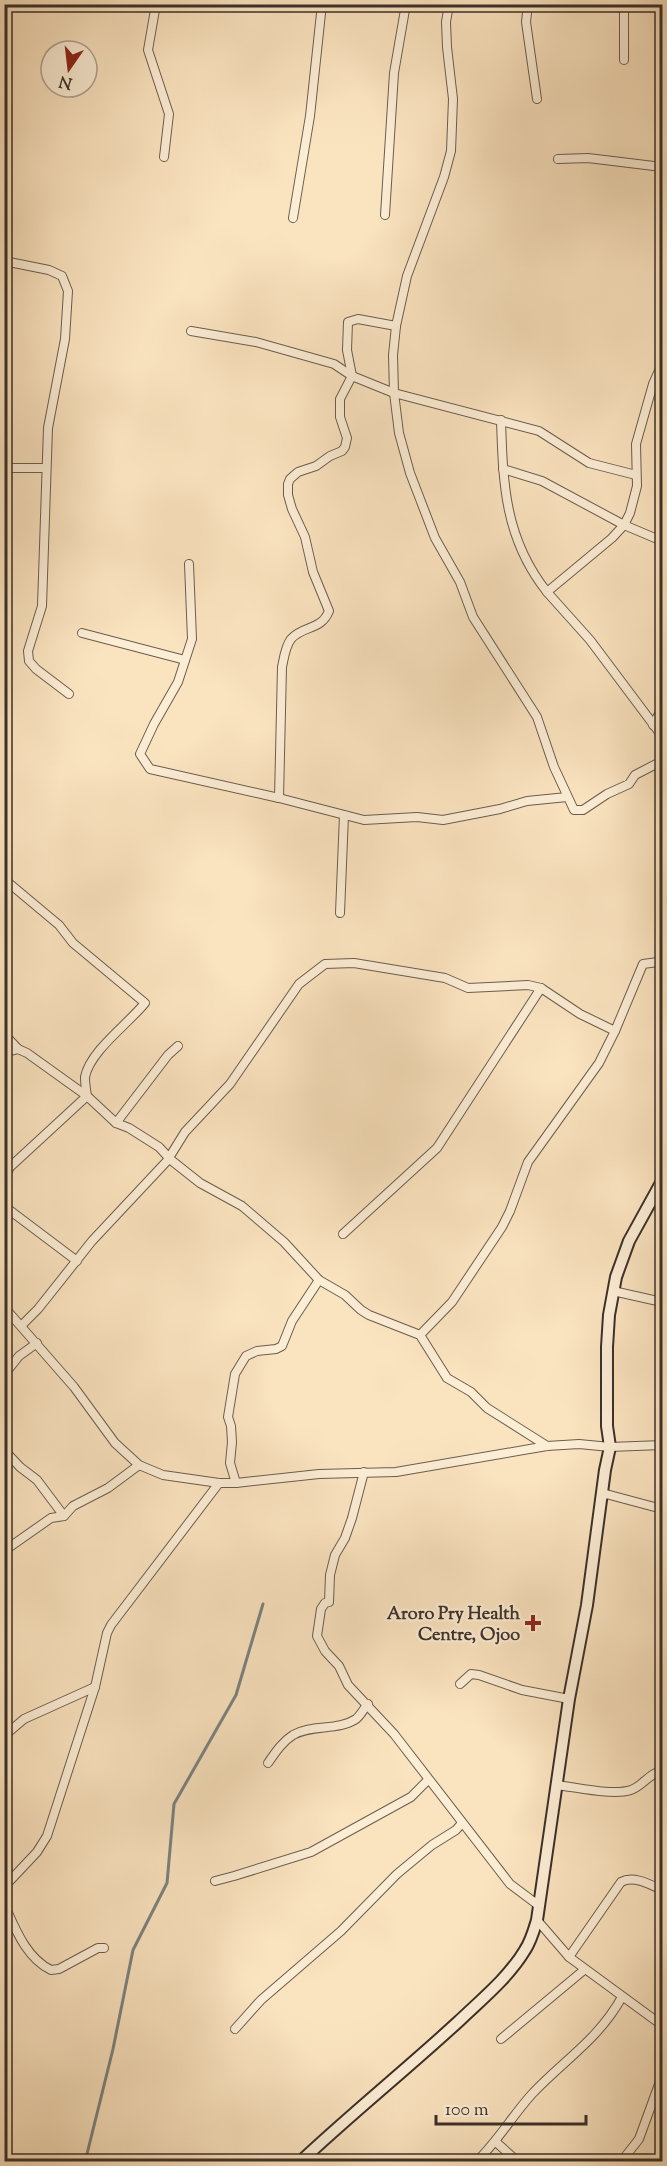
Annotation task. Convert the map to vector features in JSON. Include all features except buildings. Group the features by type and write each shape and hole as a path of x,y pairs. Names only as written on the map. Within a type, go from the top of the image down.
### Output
{"main road":[{"path":"300,2162 411,2065 513,1968 526,1949 537,1920 569,1699 587,1605 610,1447 607,1426 607,1347 613,1291 629,1241 663,1180"}],"street":[{"path":"156,4 148,50 169,114 164,158"},
{"path":"293,218 310,116 322,4"},
{"path":"385,215 394,73 406,4"},
{"path":"449,4 446,22 447,47 454,115 451,151 444,177 407,276 396,326 393,355 394,393 399,433 410,473 435,538 460,582 473,617 537,717 574,810 583,810 607,794 629,784 635,775 663,761"},
{"path":"528,4 526,22 537,99"},
{"path":"624,4 624,60"},
{"path":"558,159 588,158 663,166"},
{"path":"4,261 49,270 62,276 68,291 65,339 48,429 42,606 28,651 29,661 36,669 69,694"},
{"path":"279,798 282,667 286,647 291,639 300,633 321,624 329,611 313,572 305,537 292,509 288,484 298,472 316,466 345,447 346,438 340,417 340,399 352,376 347,350 348,322 358,319 396,326"},
{"path":"190,331 256,342 334,364 352,376 394,393 539,430 590,463 636,475"},
{"path":"548,592 612,538 624,525 630,513 637,486 636,444 653,384 663,364"},
{"path":"501,420 507,506 513,530 531,572 590,640 663,736"},
{"path":"4,468 46,468"},
{"path":"503,469 542,482 624,525 663,541"},
{"path":"189,564 192,639 178,682 140,754 150,769 375,821 417,817 443,820 500,809 527,801 567,797"},
{"path":"82,633 185,660"},
{"path":"653,725 663,708"},
{"path":"340,913 344,815"},
{"path":"4,879 59,925 73,943 145,1003 132,1019 100,1048 86,1076 87,1096"},
{"path":"22,1325 92,1241 167,1161 185,1132 230,1084 299,984 325,964 354,963 445,978 468,988 528,985 541,988 580,1014 615,1031"},
{"path":"420,1335 452,1302 502,1227 528,1162 599,1063 643,964 663,963"},
{"path":"343,1234 437,1148 541,988"},
{"path":"4,1034 18,1049 87,1096 116,1123 153,1142 200,1183 242,1206 284,1242 319,1280 345,1295 369,1315 420,1335 447,1378 471,1392 487,1408 547,1446"},
{"path":"116,1123 168,1055 178,1046"},
{"path":"4,1053 18,1049"},
{"path":"4,1179 10,1167 87,1096"},
{"path":"4,1206 77,1261"},
{"path":"237,1483 230,1462 232,1442 228,1417 235,1374 246,1356 257,1351 282,1346 292,1321 319,1280"},
{"path":"613,1291 663,1302"},
{"path":"4,1307 74,1387 115,1443 139,1465 163,1475 219,1484 237,1483 319,1474 396,1472 547,1446 663,1445"},
{"path":"4,1375 19,1356 37,1343"},
{"path":"4,1450 20,1467 37,1480 64,1516"},
{"path":"4,1551 51,1518 64,1516 73,1506 108,1488 139,1465"},
{"path":"364,1472 352,1518 345,1538 335,1555 330,1575 329,1602 325,1603 321,1609 317,1636 325,1652 339,1666 348,1685 394,1734 510,1884 538,1905"},
{"path":"4,1887 37,1852 47,1836 95,1687 107,1633 114,1619 158,1566 219,1484"},
{"path":"601,1498 606,1494 663,1509"},
{"path":"460,1684 471,1674 479,1675 522,1690 569,1699"},
{"path":"4,1736 24,1719 95,1687"},
{"path":"268,1763 291,1736 312,1729 346,1723 356,1718 368,1704"},
{"path":"556,1785 620,1792 633,1790 646,1778 663,1771"},
{"path":"215,1881 310,1852 411,1797 428,1780"},
{"path":"235,2029 261,2000 341,1931 397,1874 432,1845 456,1830 462,1823"},
{"path":"569,1957 621,1882 627,1879 647,1883 663,1890"},
{"path":"4,1904 18,1934 30,1952 51,1970 58,1969 98,1948 104,1948"},
{"path":"537,1920 569,1957 584,1970 661,2026"},
{"path":"501,2039 584,1970"},
{"path":"476,2162 496,2142 514,2114 534,2092 601,2029 622,1997"},
{"path":"621,2162 639,2139 663,2076"},
{"path":"496,2142 518,2162"}],"waterway":[{"path":"85,2162 113,2049 133,1950 167,1883 174,1804 236,1695 263,1604"}],"place":[{"name":"Aroro Pry Health Centre, Ojoo","path":"533,1623"}]}
